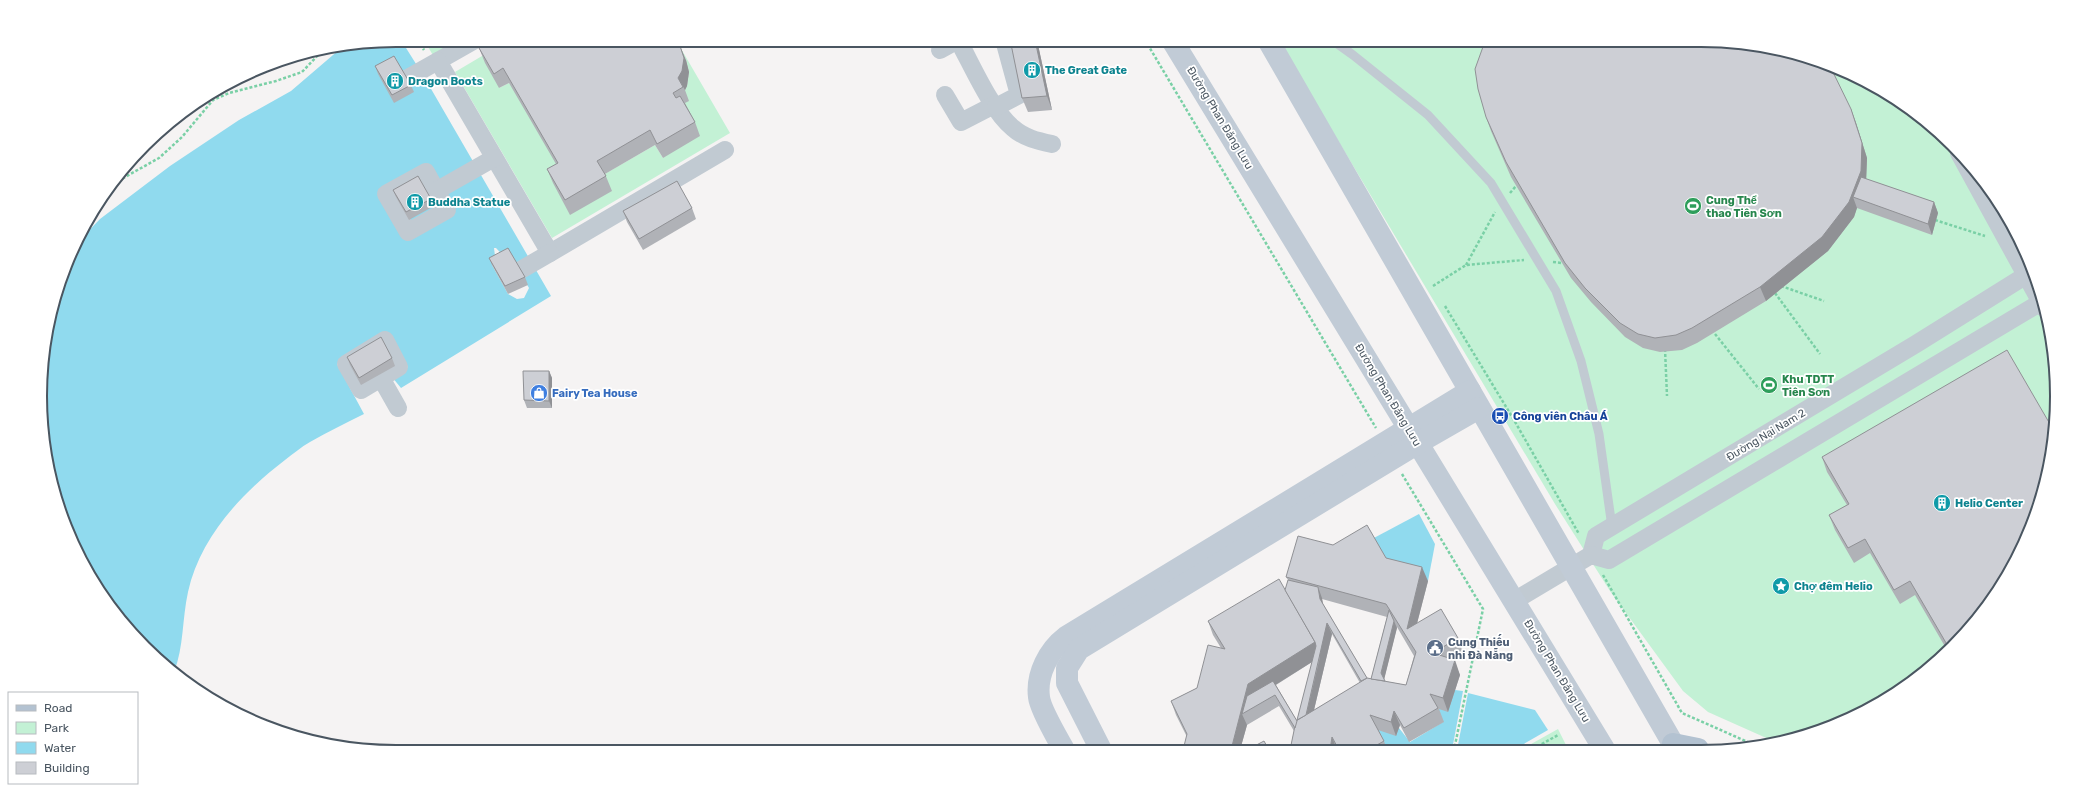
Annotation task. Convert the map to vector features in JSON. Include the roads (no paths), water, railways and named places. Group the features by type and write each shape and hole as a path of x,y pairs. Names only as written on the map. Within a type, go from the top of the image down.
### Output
{"street":[{"path":"406,79 463,47"},
{"path":"940,50 945,47"},
{"path":"962,47 995,106 1012,128 1032,140 1052,144"},
{"path":"945,95 961,122 1019,95 1006,47"},
{"name":"Đường Phan Đăng Lưu","path":"1176,47 1602,745"},
{"path":"1272,47 1673,745"},
{"path":"438,61 550,253"},
{"path":"519,271 725,150"},
{"path":"436,191 494,158"},
{"path":"1976,181 2021,259"},
{"name":"Đường Nại Nam 2","path":"1591,555 1596,536 1909,348 2028,275"},
{"path":"1514,601 1591,555 1609,560 2038,306"},
{"path":"381,378 398,408"},
{"path":"1098,745 1066,683 1067,668 1079,649 1413,435 1474,399"},
{"path":"1062,745 1039,698 1040,677 1055,645 1385,443 1413,435"}],"lane":[{"path":"1342,47 1428,115 1491,184 1538,259 1556,291 1581,362 1599,434 1612,527"}],"water":[{"path":"405,47 551,296 401,388 392,377 408,367 387,333 337,364 364,414 323,435 297,451 253,487 225,518 202,553 194,572 186,602 180,653 176,666 149,643 119,608 106,590 83,550 66,508 54,464 48,419 48,373 54,328 59,306 74,262 89,230 100,219 170,166 239,120 291,91 336,53 373,48"},
{"path":"1419,514 1435,544 1428,581 1392,572 1372,539"},
{"path":"1455,690 1463,691 1453,745 1383,745 1375,730 1399,728 1410,742 1443,722 1435,708"},
{"path":"1468,693 1535,710 1548,730 1522,745 1458,745"}],"place":[{"name":"The Great Gate","path":"1032,70"},
{"name":"Dragon Boots","path":"395,81"},
{"name":"Buddha Statue","path":"415,202"},
{"name":"Cung Thể thao Tiên Sơn","path":"1693,206"},
{"name":"Khu TDTT Tiên Sơn","path":"1769,385"},
{"name":"Fairy Tea House","path":"539,393"},
{"name":"Công viên Châu Á","path":"1500,416"},
{"name":"Helio Center","path":"1942,503"},
{"name":"Chợ đêm Helio","path":"1781,586"},
{"name":"Cung Thiếu nhi Đà Nẵng","path":"1435,648"}]}
